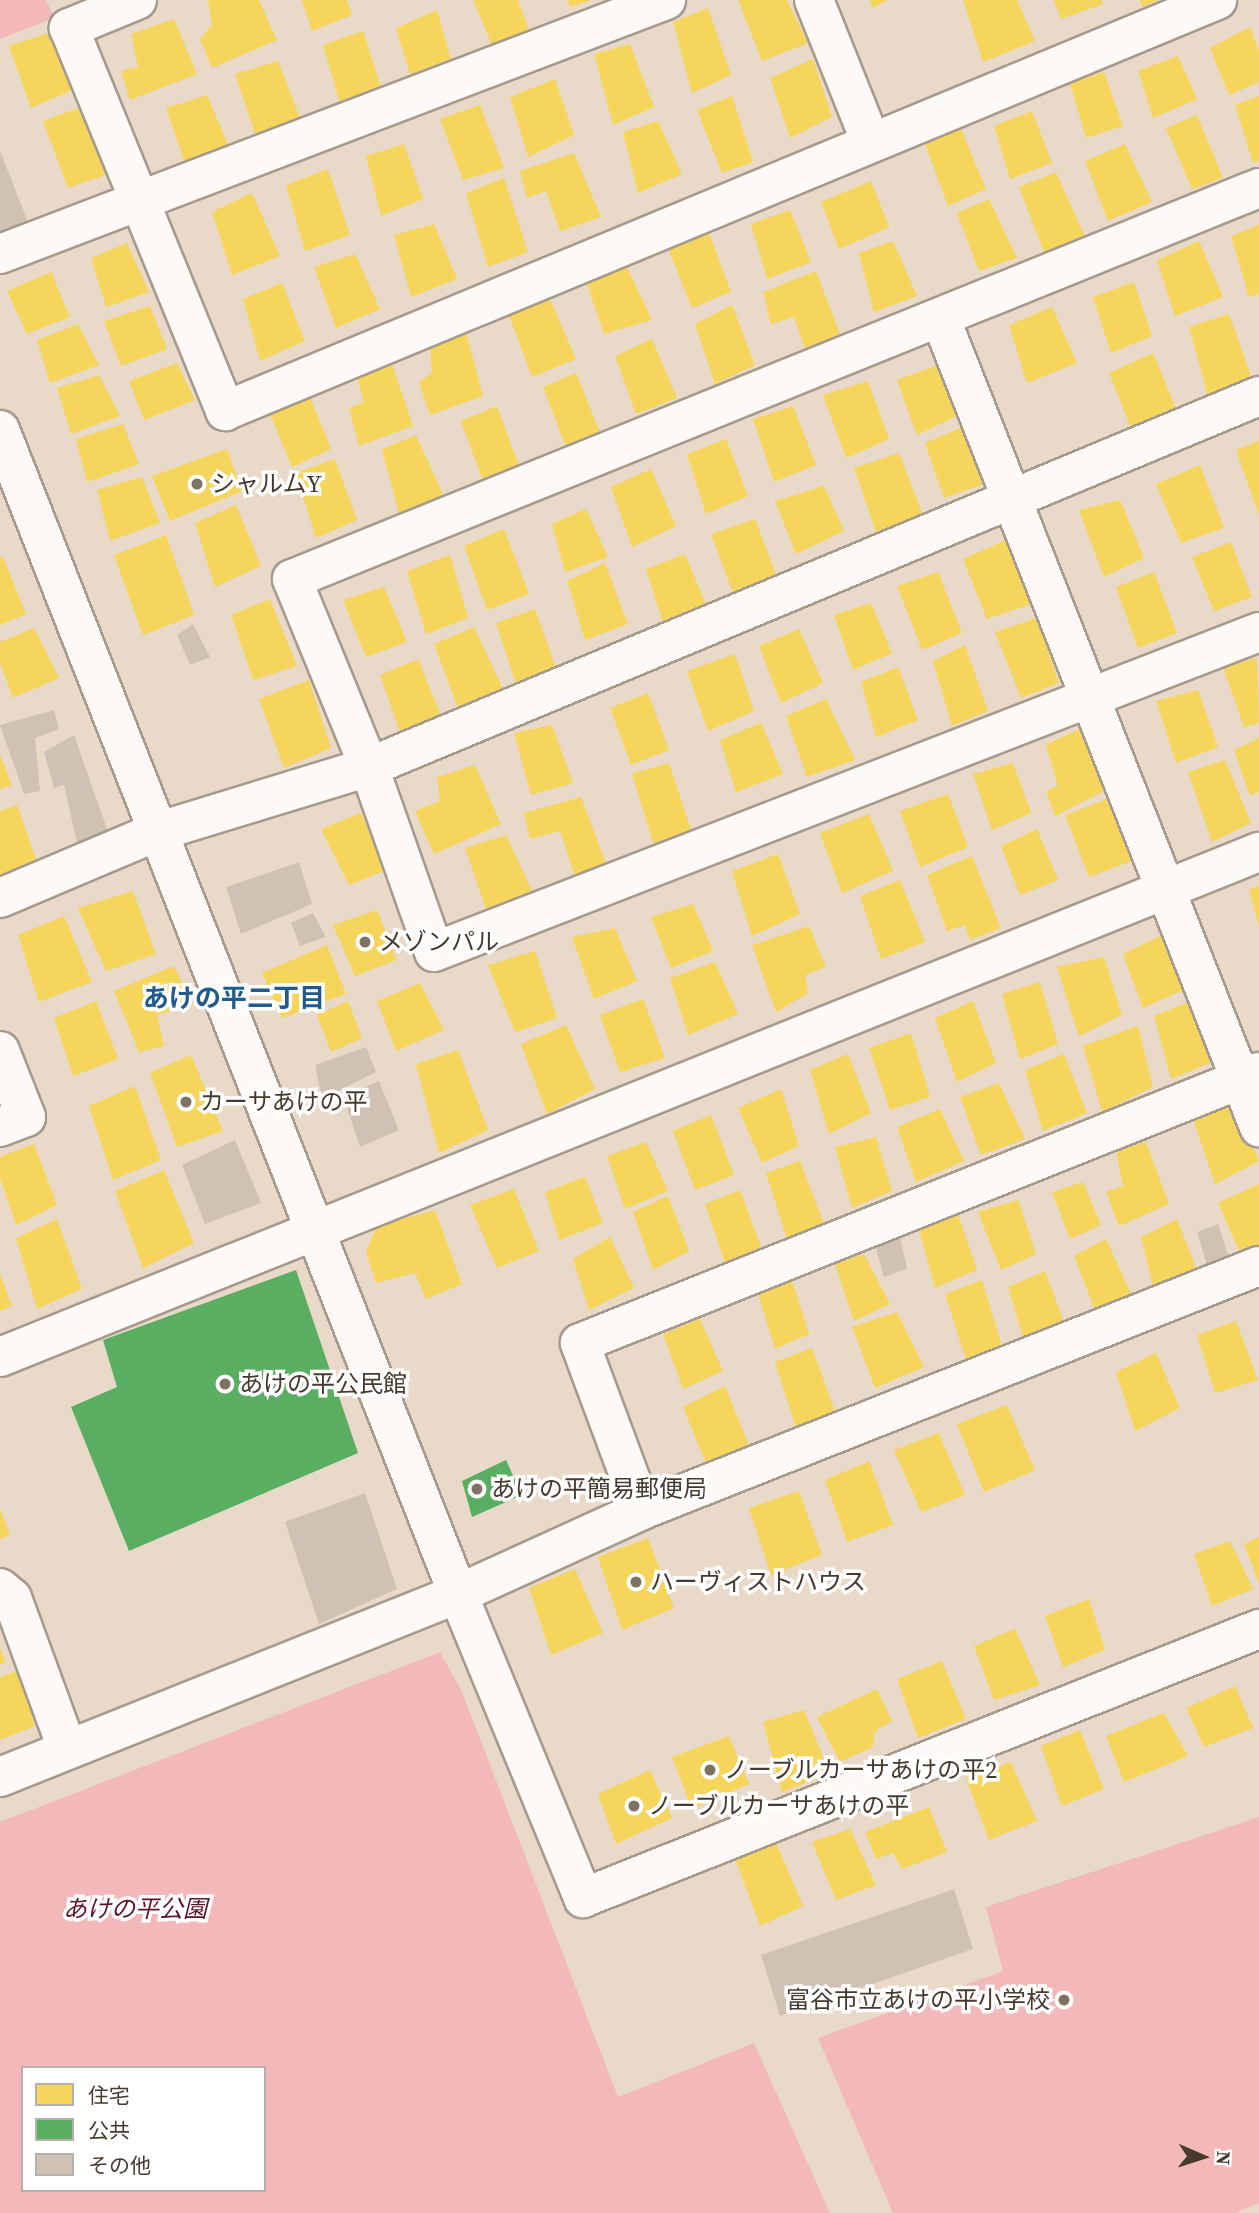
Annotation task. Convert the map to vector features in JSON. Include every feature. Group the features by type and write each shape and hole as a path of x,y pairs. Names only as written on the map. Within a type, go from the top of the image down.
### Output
{"street":[{"path":"137,0 69,28 225,411 870,141 1217,0"},
{"path":"0,254 666,0"},
{"path":"814,0 870,141"},
{"path":"1259,188 292,579 369,767 435,952 1259,632"},
{"path":"940,317 1093,697 1164,891 1250,1076 1259,1127"},
{"path":"0,898 156,832 369,767 1259,396"},
{"path":"0,430 156,832 318,1232 458,1594 583,1898 1259,1629"},
{"path":"0,1357 318,1232 1259,852"},
{"path":"0,1051 26,1117 0,1127"},
{"path":"642,1510 580,1343 1250,1076"},
{"path":"0,1777 458,1594 642,1510 1259,1266"},
{"path":"0,1588 12,1598 67,1748"}],"green space":[{"path":"0,0 46,0 54,18 0,39"},
{"name":"あけの平公園","path":"440,1652 462,1692 618,2097 754,2043 830,2213 0,2213 0,1822"},
{"name":"富谷市立あけの平小学校","path":"1259,1817 1259,2203 1235,2213 893,2213 818,2038 1003,1971 986,1907"}],"building: 住宅":[{"path":"208,0 259,0 277,40 212,68 200,39 212,25"},
{"path":"302,0 347,0 352,15 312,31"},
{"path":"473,0 518,0 529,30 492,45"},
{"path":"568,0 589,0 590,1 570,7"},
{"path":"738,0 787,0 808,43 762,61"},
{"path":"870,0 888,0 873,8"},
{"path":"963,0 1017,0 1035,41 983,62"},
{"path":"1054,0 1102,0 1103,4 1061,19"},
{"path":"1140,0 1158,0 1142,7"},
{"path":"708,8 731,75 692,93 673,22"},
{"path":"437,10 451,59 410,74 396,28"},
{"path":"174,19 197,74 130,100 121,71 138,67 131,34"},
{"path":"1250,27 1259,52 1259,82 1229,95 1210,48"},
{"path":"363,31 382,90 340,104 323,45"},
{"path":"52,32 75,89 31,108 9,46"},
{"path":"630,44 654,107 613,125 594,54"},
{"path":"1178,56 1197,99 1153,118 1138,71"},
{"path":"813,59 832,117 790,138 770,78"},
{"path":"278,61 301,120 257,140 235,74"},
{"path":"1104,72 1123,126 1086,138 1070,83"},
{"path":"555,79 574,135 528,157 510,97"},
{"path":"207,95 232,154 187,169 166,108"},
{"path":"732,96 753,162 722,173 697,110"},
{"path":"1259,96 1259,161 1253,163 1235,105"},
{"path":"480,105 504,168 463,180 440,119"},
{"path":"84,106 111,173 68,188 43,121"},
{"path":"1032,111 1052,163 1010,179 994,126"},
{"path":"1197,115 1223,178 1192,189 1166,128"},
{"path":"658,121 682,174 638,193 623,132"},
{"path":"961,129 986,189 948,206 924,141"},
{"path":"404,144 423,199 381,216 366,156"},
{"path":"1125,144 1152,202 1108,221 1085,161"},
{"path":"574,153 601,217 560,231 546,191 527,198 520,171"},
{"path":"328,169 350,235 305,251 286,185"},
{"path":"1056,172 1085,237 1045,255 1019,187"},
{"path":"504,178 528,252 488,267 466,193"},
{"path":"871,181 889,227 839,249 821,202"},
{"path":"252,193 280,256 232,275 212,212"},
{"path":"989,199 1017,258 979,271 957,213"},
{"path":"790,210 811,262 767,279 751,224"},
{"path":"434,224 457,279 411,297 394,235"},
{"path":"1259,225 1259,293 1249,297 1231,236"},
{"path":"708,230 731,292 692,308 668,248"},
{"path":"893,241 917,296 874,312 859,253"},
{"path":"1199,241 1223,297 1175,316 1157,260"},
{"path":"127,243 149,292 106,307 91,258"},
{"path":"355,254 380,309 336,328 314,267"},
{"path":"625,263 652,320 604,334 585,278"},
{"path":"816,271 840,334 805,349 794,317 771,324 763,292"},
{"path":"51,272 70,317 27,334 7,291"},
{"path":"1134,282 1152,336 1111,353 1093,297"},
{"path":"282,283 305,341 260,361 243,299"},
{"path":"547,292 576,359 532,377 507,310"},
{"path":"732,305 755,365 715,384 695,324"},
{"path":"150,306 167,349 121,366 104,321"},
{"path":"1052,307 1077,363 1027,383 1009,325"},
{"path":"1229,314 1253,382 1209,400 1189,327"},
{"path":"78,324 99,365 50,383 37,340"},
{"path":"466,332 483,396 430,415 419,382 432,373 430,343"},
{"path":"652,339 677,398 636,414 615,356"},
{"path":"1153,353 1178,413 1131,428 1109,373"},
{"path":"177,363 195,400 144,420 129,381"},
{"path":"392,364 413,426 359,446 349,408 364,402 357,377"},
{"path":"938,365 963,413 917,435 897,380"},
{"path":"576,373 601,435 566,447 543,387"},
{"path":"99,375 120,416 71,434 57,388"},
{"path":"868,381 889,439 846,458 823,395"},
{"path":"309,395 331,449 292,467 269,412"},
{"path":"497,406 519,466 483,481 461,421"},
{"path":"793,406 816,465 774,482 753,419"},
{"path":"123,424 139,464 87,482 76,439"},
{"path":"964,426 987,483 944,498 925,443"},
{"path":"416,435 445,499 400,518 382,449"},
{"path":"726,439 748,496 706,514 687,454"},
{"path":"1259,441 1259,515 1236,450"},
{"name":"シャルムY","path":"227,449 242,491 170,521 152,476"},
{"path":"899,453 923,515 876,532 854,468"},
{"path":"335,459 357,520 316,538 296,473"},
{"path":"1200,465 1224,528 1181,543 1156,484"},
{"path":"651,469 676,526 632,547 611,487"},
{"path":"142,477 160,523 110,541 97,490"},
{"path":"824,486 844,531 796,554 775,501"},
{"path":"1120,500 1144,558 1104,577 1079,510"},
{"path":"236,505 261,566 215,587 195,523"},
{"path":"586,509 608,557 565,572 552,524"},
{"path":"755,519 777,577 734,595 711,534"},
{"path":"504,529 529,594 487,610 464,546"},
{"path":"166,535 194,615 143,635 114,555"},
{"path":"1006,540 1031,604 987,619 963,559"},
{"path":"1231,542 1252,597 1214,611 1192,557"},
{"path":"685,554 707,607 665,629 646,569"},
{"path":"450,555 468,618 426,634 407,571"},
{"path":"3,557 26,614 0,625 0,558"},
{"path":"605,563 628,624 585,640 567,581"},
{"path":"938,572 962,633 922,650 897,586"},
{"path":"1154,572 1177,633 1138,648 1116,587"},
{"path":"384,587 407,642 366,657 343,600"},
{"path":"270,599 297,666 253,680 231,615"},
{"path":"871,603 892,653 853,670 834,615"},
{"path":"535,609 557,671 518,690 496,623"},
{"path":"1037,618 1059,683 1021,698 995,632"},
{"path":"474,627 503,689 458,708 434,644"},
{"path":"34,628 59,678 13,698 0,663 0,642"},
{"path":"799,629 823,683 781,703 759,646"},
{"path":"965,645 988,711 952,726 933,661"},
{"path":"735,654 754,711 708,731 687,671"},
{"path":"1257,658 1259,723 1244,727 1223,667"},
{"path":"418,659 441,716 401,735 380,675"},
{"path":"898,667 918,720 876,737 861,682"},
{"path":"309,680 331,748 284,768 259,699"},
{"path":"1198,690 1218,747 1176,763 1156,701"},
{"path":"648,693 669,750 631,765 610,708"},
{"path":"826,699 855,760 807,777 786,716"},
{"path":"761,723 783,774 736,792 720,740"},
{"path":"552,725 573,783 531,795 514,733"},
{"path":"1086,726 1108,789 1055,816 1046,791 1058,786 1046,745"},
{"path":"1259,738 1259,791 1250,796 1234,750"},
{"path":"0,755 12,785 0,789"},
{"path":"1225,760 1251,823 1212,842 1188,772"},
{"path":"669,763 693,836 656,852 632,774"},
{"path":"1013,763 1031,813 992,830 973,774"},
{"path":"475,765 501,824 434,854 415,811 440,801 437,777"},
{"path":"948,794 968,847 920,867 900,811"},
{"path":"581,797 607,866 575,876 560,831 530,839 524,813"},
{"path":"1110,798 1134,860 1089,877 1065,815"},
{"path":"17,805 41,873 0,886 0,811"},
{"path":"361,813 387,870 349,885 321,829"},
{"path":"869,814 893,871 842,893 820,833"},
{"path":"1037,829 1058,880 1020,895 1001,846"},
{"path":"506,835 534,895 489,918 465,848"},
{"path":"778,854 800,914 752,936 732,871"},
{"path":"972,856 1001,928 970,940 965,925 947,931 927,875"},
{"path":"900,880 925,942 881,959 860,896"},
{"path":"1259,886 1259,923 1258,923 1249,890"},
{"path":"133,891 156,954 106,971 78,908"},
{"path":"693,904 713,951 671,968 651,917"},
{"name":"メゾンパル","path":"377,910 397,960 355,976 333,925"},
{"path":"64,916 92,982 39,1002 18,935"},
{"path":"809,926 826,967 805,975 808,993 776,1012 752,945"},
{"path":"615,928 637,981 594,999 572,937"},
{"path":"1166,933 1190,987 1143,1008 1123,954"},
{"path":"327,945 346,994 282,1018 262,973"},
{"path":"535,951 557,1018 515,1032 488,965"},
{"path":"1104,957 1122,1015 1079,1036 1057,967"},
{"path":"715,962 738,1014 688,1035 670,978"},
{"path":"174,966 193,1005 157,1015 164,1046 139,1052 114,991"},
{"path":"1040,982 1058,1044 1020,1059 1002,994"},
{"path":"420,983 444,1030 396,1051 377,1001"},
{"path":"643,999 665,1058 620,1072 600,1015"},
{"path":"1193,1000 1215,1061 1171,1079 1154,1016"},
{"path":"96,1001 118,1059 73,1076 54,1018"},
{"path":"348,1001 362,1038 331,1052 317,1015"},
{"path":"973,1001 996,1063 957,1082 935,1018"},
{"path":"566,1025 595,1089 547,1114 521,1044"},
{"path":"1138,1026 1153,1087 1102,1112 1083,1046"},
{"path":"911,1033 930,1097 890,1110 869,1048"},
{"path":"458,1050 488,1130 439,1153 416,1064"},
{"path":"848,1054 871,1113 829,1134 810,1070"},
{"path":"1064,1054 1087,1113 1043,1131 1025,1070"},
{"name":"カーサあけの平","path":"191,1055 223,1131 177,1147 150,1073"},
{"path":"999,1083 1025,1139 981,1155 960,1097"},
{"path":"135,1086 161,1160 113,1180 89,1106"},
{"path":"781,1089 799,1146 762,1163 738,1108"},
{"path":"1236,1102 1259,1161 1215,1184 1193,1119"},
{"path":"940,1109 964,1161 916,1182 897,1127"},
{"path":"711,1115 734,1175 695,1190 673,1131"},
{"path":"876,1137 892,1191 852,1208 835,1147"},
{"path":"646,1142 668,1191 625,1209 607,1156"},
{"path":"1146,1142 1169,1204 1119,1226 1106,1192 1123,1186 1116,1151"},
{"path":"34,1144 57,1205 16,1225 0,1178 0,1157"},
{"path":"800,1161 824,1224 787,1239 766,1173"},
{"path":"164,1170 194,1243 143,1268 115,1191"},
{"path":"585,1177 603,1223 559,1240 545,1192"},
{"path":"1083,1182 1101,1225 1070,1239 1052,1192"},
{"path":"1259,1184 1259,1249 1242,1257 1218,1203"},
{"path":"514,1189 539,1251 497,1268 470,1205"},
{"path":"740,1190 761,1247 725,1263 705,1204"},
{"path":"668,1196 689,1251 653,1270 633,1212"},
{"path":"1018,1200 1036,1254 1001,1270 978,1212"},
{"path":"435,1210 462,1284 426,1299 415,1273 376,1283 366,1252 377,1226"},
{"path":"957,1211 977,1270 935,1288 918,1226"},
{"path":"57,1219 82,1289 37,1309 16,1238"},
{"path":"1177,1219 1198,1273 1154,1290 1141,1237"},
{"path":"610,1237 634,1288 589,1310 573,1259"},
{"path":"1106,1239 1133,1298 1097,1315 1074,1256"},
{"path":"864,1254 890,1304 854,1321 835,1264"},
{"path":"1045,1271 1065,1325 1024,1340 1008,1287"},
{"path":"0,1274 12,1306 0,1311"},
{"path":"791,1277 809,1334 775,1349 757,1290"},
{"path":"982,1280 1003,1350 968,1366 945,1294"},
{"path":"897,1312 924,1367 875,1388 852,1327"},
{"path":"700,1319 723,1371 683,1389 663,1334"},
{"path":"1236,1321 1258,1380 1215,1393 1197,1335"},
{"path":"812,1348 836,1414 798,1434 775,1362"},
{"path":"1156,1353 1180,1408 1135,1431 1116,1372"},
{"path":"725,1386 749,1446 707,1466 683,1407"},
{"path":"1007,1405 1035,1470 984,1492 957,1424"},
{"path":"939,1433 965,1495 921,1512 894,1450"},
{"path":"869,1461 893,1525 847,1542 825,1480"},
{"path":"799,1491 822,1555 771,1575 749,1508"},
{"path":"0,1508 10,1535 0,1539"},
{"path":"1259,1537 1259,1583 1244,1544"},
{"name":"ハーヴィストハウス","path":"648,1538 674,1608 622,1630 598,1557"},
{"path":"1230,1541 1253,1589 1212,1606 1194,1554"},
{"path":"575,1569 603,1633 551,1655 529,1588"},
{"path":"1089,1599 1105,1650 1063,1667 1045,1616"},
{"path":"1015,1629 1040,1685 994,1700 974,1646"},
{"path":"0,1648 6,1662 0,1665"},
{"path":"942,1661 966,1719 918,1738 897,1679"},
{"path":"20,1670 35,1726 0,1740 0,1677"},
{"path":"1235,1686 1253,1728 1204,1747 1186,1708"},
{"path":"877,1689 892,1721 875,1731 873,1747 840,1762 817,1717"},
{"path":"804,1710 830,1774 782,1792 763,1722"},
{"path":"1164,1713 1188,1756 1124,1782 1106,1736"},
{"path":"1080,1730 1104,1789 1062,1806 1041,1746"},
{"name":"ノーブルカーサあけの平2","path":"729,1736 749,1784 692,1809 672,1757"},
{"path":"1011,1762 1037,1821 989,1840 966,1778"},
{"name":"ノーブルカーサあけの平","path":"650,1770 672,1818 616,1844 598,1794"},
{"path":"929,1807 947,1852 902,1869 893,1853 876,1859 865,1832"},
{"path":"850,1829 876,1885 836,1900 812,1842"},
{"path":"774,1838 803,1906 760,1926 733,1853"}],"building: 公共":[{"path":"296,1270 358,1453 129,1551 71,1407 117,1387 103,1340"},
{"path":"506,1460 522,1495 472,1517 462,1481"}],"building: その他":[{"path":"0,151 30,227 0,240"},
{"path":"193,624 210,657 190,665 177,635"},
{"path":"54,710 59,729 35,738 40,791 24,794 0,725"},
{"path":"74,735 113,846 80,856 64,785 54,788 44,752"},
{"path":"299,862 312,904 241,934 226,887"},
{"path":"313,913 326,937 300,946 291,923"},
{"path":"366,1047 376,1072 322,1099 315,1065"},
{"path":"379,1081 399,1130 360,1147 343,1096"},
{"path":"235,1140 261,1203 205,1224 182,1165"},
{"path":"1218,1224 1229,1258 1208,1268 1197,1232"},
{"path":"900,1236 907,1269 884,1277 875,1245"},
{"path":"365,1493 397,1589 319,1624 285,1522"},
{"path":"954,1889 973,1949 780,2016 761,1955"}],"place":[{"name":"シャルムY","path":"197,484"},
{"name":"メゾンパル","path":"365,942"},
{"name":"カーサあけの平","path":"186,1102"},
{"name":"あけの平公民館","path":"225,1384"},
{"name":"あけの平簡易郵便局","path":"477,1489"},
{"name":"ハーヴィストハウス","path":"636,1582"},
{"name":"ノーブルカーサあけの平2","path":"710,1770"},
{"name":"ノーブルカーサあけの平","path":"634,1806"},
{"name":"富谷市立あけの平小学校","path":"1064,2000"}],"district":[{"name":"あけの平二丁目","path":"234,999"}]}
